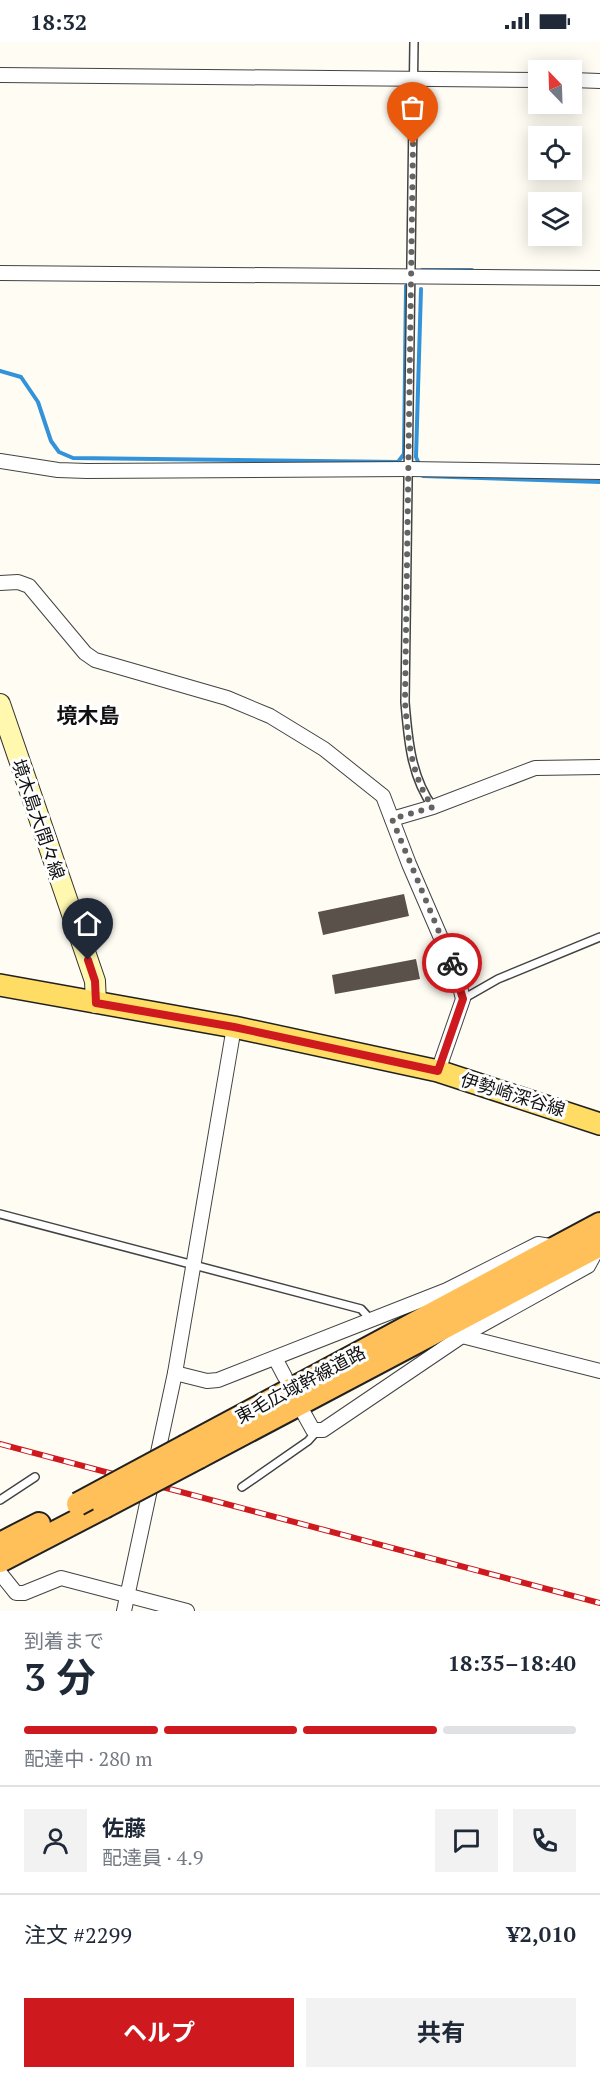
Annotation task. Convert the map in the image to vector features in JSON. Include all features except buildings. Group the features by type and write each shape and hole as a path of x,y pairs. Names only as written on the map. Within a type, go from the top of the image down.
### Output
{"highway":[{"name":"東毛広域幹線道路","path":"0,1561 104,1507 193,1451 600,1224"},
{"name":"東毛広域幹線道路","path":"0,1544 78,1504 193,1451 600,1245"}],"main road":[{"name":"境木島大間々線","path":"0,704 95,981 96,1003"},
{"name":"伊勢崎深谷線","path":"0,985 234,1027 438,1071 600,1124"}],"street":[{"path":"0,75 528,80"},
{"path":"582,80 600,81"},
{"path":"0,273 600,278"},
{"path":"0,461 58,470 87,471 409,469 600,472"},
{"path":"0,583 18,582 29,586 85,654 95,660 228,698 270,716 302,734 384,796 457,975 463,999 438,1071"},
{"path":"392,819 433,807 535,768 600,767"},
{"path":"124,1611 175,1372 234,1027"},
{"path":"175,1372 212,1382 447,1290 538,1244 556,1247"},
{"path":"303,1412 308,1423 317,1431 323,1430 462,1336 588,1266 600,1245"},
{"path":"462,1336 600,1371"},
{"path":"275,1358 285,1377"},
{"path":"0,1573 16,1593 24,1593 61,1578 187,1611"}],"lane":[{"path":"414,42 413,276 405,677 407,730 420,790 433,807"},
{"path":"463,999 498,979 600,937"},
{"path":"0,1214 361,1309 372,1321"},
{"path":"242,1487 308,1441 317,1431"},
{"path":"0,1500 35,1477"}],"waterway":[{"path":"422,270 472,270"},
{"path":"398,462 404,454 406,286"},
{"path":"421,289 416,457 419,464 423,464"},
{"path":"0,371 21,377 38,402 51,441 59,452 73,458 399,462"},
{"path":"423,476 600,482"}],"railway":[{"path":"0,1444 600,1603"}],"way so far":[{"path":"413,144 413,276 405,702 407,730 420,790 433,807 392,819 452,963"}],"district":[{"name":"境木島","path":"88,715"}],"route":[{"path":"88,960 95,981 96,1003 234,1027 438,1071 463,999 452,963"}]}
